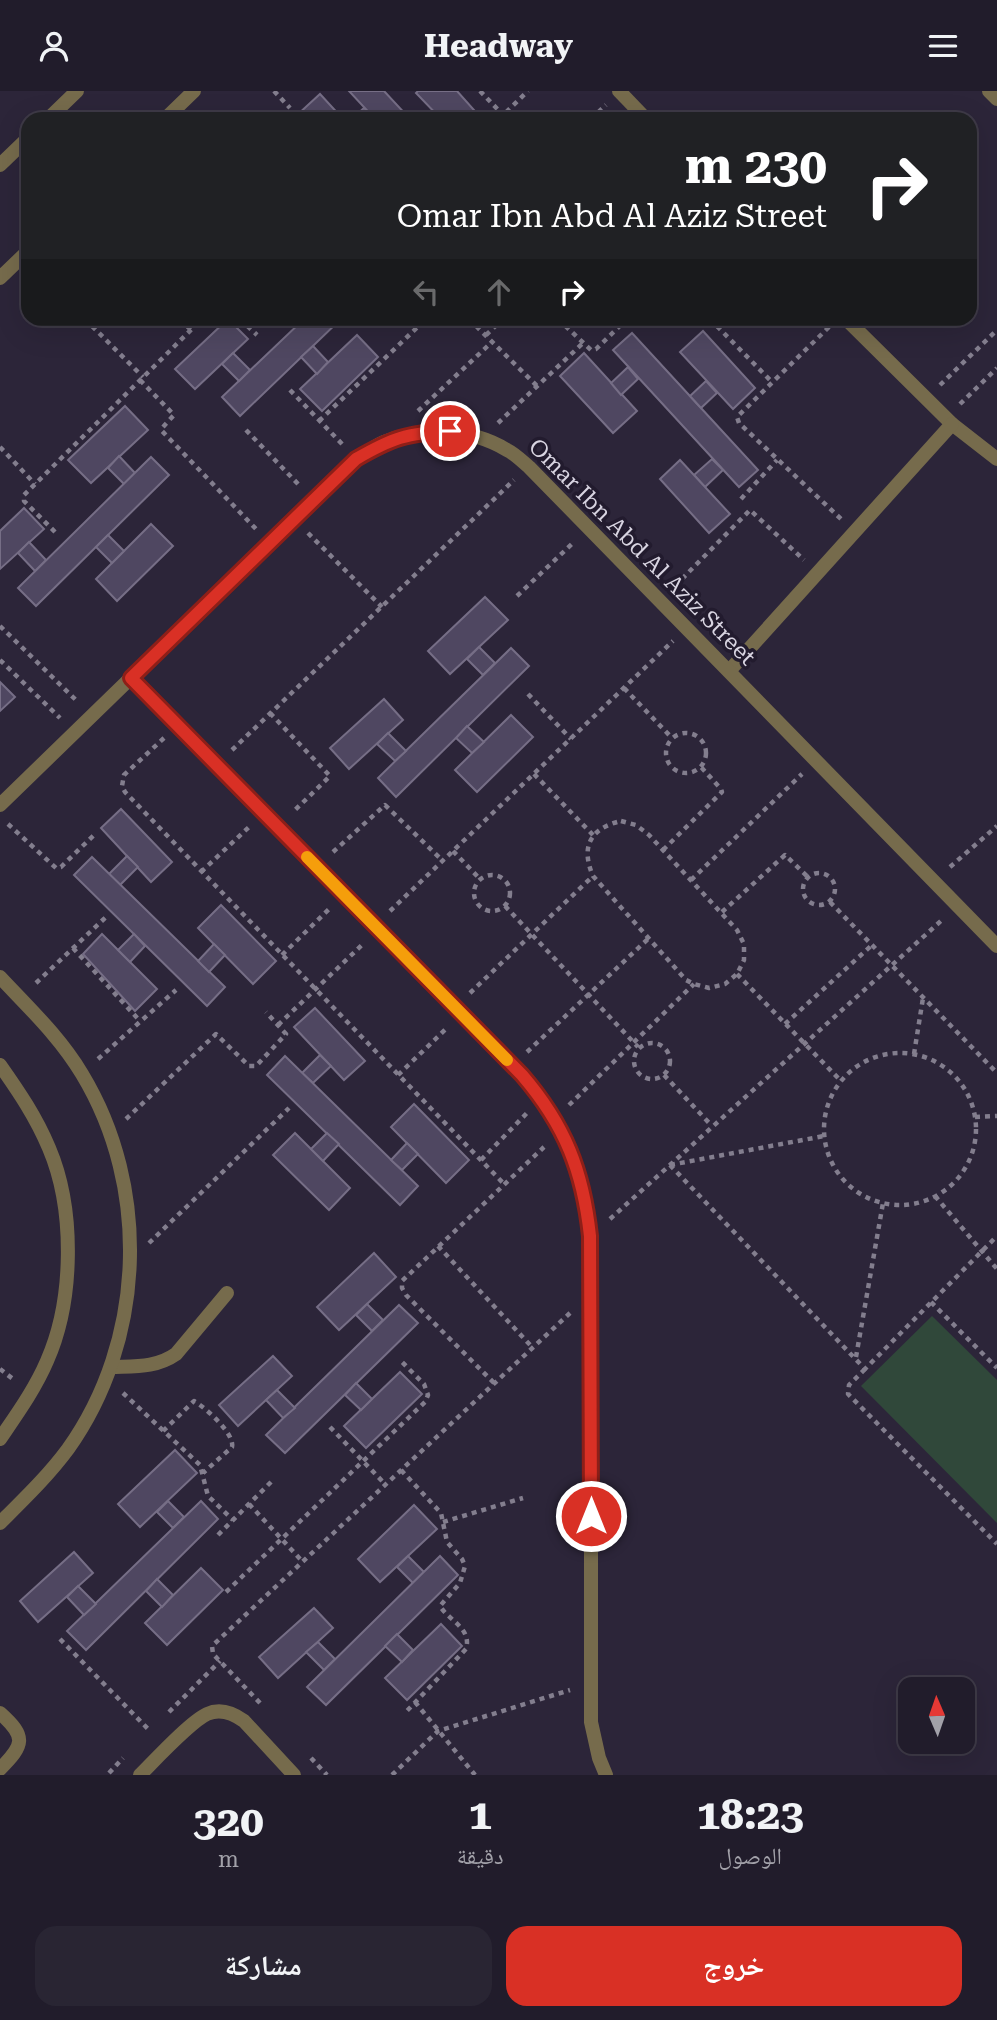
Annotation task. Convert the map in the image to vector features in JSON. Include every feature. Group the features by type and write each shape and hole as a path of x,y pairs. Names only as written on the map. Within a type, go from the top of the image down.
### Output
{"street":[{"path":"55,112 77,91"},
{"path":"172,112 194,91"},
{"path":"619,91 639,112"},
{"path":"989,91 997,99"},
{"path":"0,165 21,145"},
{"path":"0,278 21,258"},
{"path":"853,326 949,421 997,459"},
{"path":"730,670 949,421"},
{"name":"Omar Ibn Abd Al Aziz Street","path":"0,805 356,459 384,442 416,432 450,431 482,438 507,450 529,467 997,946"},
{"path":"131,678 512,1065 542,1099 558,1125 580,1177 590,1236 592,1722 600,1758 607,1775"},
{"path":"0,977 58,1039 82,1073 111,1134 127,1196 131,1260 127,1310 109,1373 89,1414 44,1479 0,1523"},
{"path":"0,1065 27,1102 50,1150 64,1202 68,1255 63,1308 48,1360 32,1392 0,1439"},
{"path":"109,1373 152,1365 176,1354 227,1293"},
{"path":"139,1775 195,1722 208,1714 221,1711 234,1714 244,1721 294,1775"},
{"path":"0,1713 18,1732 20,1742 16,1753 0,1769"}],"path":[{"path":"274,91 290,109"},
{"path":"480,91 498,112"},
{"path":"509,112 528,91"},
{"path":"92,326 174,415 162,431 270,543"},
{"path":"187,326 191,330"},
{"path":"55,532 24,501 24,495 195,326"},
{"path":"247,326 257,335"},
{"path":"319,421 416,326"},
{"path":"476,326 537,386"},
{"path":"486,335 496,326"},
{"path":"565,326 589,349 596,349 620,326"},
{"path":"717,326 772,382"},
{"path":"831,326 737,417 739,423 854,532"},
{"path":"926,398 997,330"},
{"path":"414,415 492,342"},
{"path":"482,438 583,343"},
{"path":"949,421 997,367"},
{"path":"290,390 356,459"},
{"path":"246,430 313,500"},
{"path":"0,447 35,484"},
{"path":"741,499 777,460"},
{"path":"216,765 529,467"},
{"path":"661,600 750,510 817,573"},
{"path":"294,519 382,607"},
{"path":"517,596 589,528"},
{"path":"0,627 92,716"},
{"path":"278,1025 453,851 687,627"},
{"path":"0,660 74,732"},
{"path":"624,688 672,738"},
{"path":"528,694 571,739"},
{"path":"270,713 330,776 277,827"},
{"path":"177,725 124,775 122,786 125,792 504,1184"},
{"path":"682,733 692,733 702,738 706,758 701,767 691,773 680,772 671,767 666,757 672,738 682,733"},
{"path":"691,880 816,760"},
{"path":"663,850 722,792 701,767"},
{"path":"534,774 593,835"},
{"path":"317,867 385,805 443,861"},
{"path":"201,871 264,813"},
{"path":"0,816 56,868 96,833"},
{"path":"621,821 636,825 663,850 722,912 737,930 744,944 744,960 737,974 725,984 709,988 686,980 593,876 587,863 587,848 593,835 605,825 621,821"},
{"path":"934,881 997,826"},
{"path":"453,851 480,879"},
{"path":"722,912 785,855 808,877"},
{"path":"816,873 825,874 832,879 836,886 835,895 830,902 822,906 807,900 803,892 808,877 816,873"},
{"path":"490,875 501,877 509,885 510,896 505,906 495,911 484,909 476,901 474,889 480,879 490,875"},
{"path":"398,1075 532,934 593,876"},
{"path":"282,955 344,894"},
{"path":"830,902 997,1073"},
{"path":"590,1236 958,905"},
{"path":"505,906 638,1047"},
{"path":"20,998 106,917"},
{"path":"512,1065 649,938"},
{"path":"785,1024 872,944"},
{"path":"73,948 140,1021"},
{"path":"737,974 841,1081"},
{"path":"494,1383 402,1288 402,1281 504,1184 634,1042 694,984"},
{"path":"82,1073 176,990"},
{"path":"914,1054 923,997"},
{"path":"111,1134 213,1036 220,1036 252,1067 284,1038 285,1032 266,1012"},
{"path":"649,1042 660,1044 668,1052 670,1064 664,1075 654,1079 643,1077 635,1069 633,1058 638,1047 649,1042"},
{"path":"894,1053 914,1054 932,1060 948,1070 961,1083 975,1117 975,1141 968,1163 954,1182 935,1196 901,1205 883,1203 861,1194 843,1179 830,1159 824,1136 824,1116 830,1097 856,1066 874,1057 894,1053"},
{"path":"664,1075 712,1126"},
{"path":"481,1160 542,1099"},
{"path":"131,1260 289,1108"},
{"path":"975,1117 997,1116"},
{"path":"670,1164 824,1136"},
{"path":"670,1164 865,1369"},
{"path":"935,1196 997,1269"},
{"path":"856,1358 883,1203"},
{"path":"997,1236 849,1385 848,1394 997,1544"},
{"path":"438,1246 532,1347"},
{"path":"264,1709 213,1654 212,1646 591,1293"},
{"path":"931,1302 997,1369"},
{"path":"226,1592 425,1402 428,1395 424,1384 399,1359"},
{"path":"109,1373 163,1431 197,1462 203,1473 208,1496 233,1520"},
{"path":"163,1431 194,1401 230,1435 232,1447 203,1473"},
{"path":"330,1427 385,1484"},
{"path":"401,1470 441,1513 447,1542 465,1566 460,1583 440,1606 466,1633 468,1642 466,1649 404,1714"},
{"path":"218,1535 273,1480"},
{"path":"443,1522 523,1497"},
{"path":"249,1504 302,1561"},
{"path":"60,1639 150,1731"},
{"path":"392,1775 438,1731 591,1684"},
{"path":"415,1702 475,1775"},
{"path":"309,1756 327,1775"}],"green space":[{"path":"932,1316 997,1380 997,1523 861,1386"}],"building":[{"path":"349,91 384,91 404,112 368,112"},
{"path":"457,91 476,112 434,112 416,93"},
{"path":"320,94 337,112 300,112"},
{"path":"221,326 235,326 248,339 195,389 175,369"},
{"path":"297,326 334,326 240,416 222,397"},
{"path":"703,331 755,388 733,409 680,352"},
{"path":"632,333 758,470 739,487 613,350"},
{"path":"357,335 378,357 322,411 300,389"},
{"path":"313,346 328,362 317,374 301,357"},
{"path":"233,353 250,370 239,381 222,364"},
{"path":"584,353 637,411 613,433 560,376"},
{"path":"628,367 638,379 621,395 611,383"},
{"path":"706,381 717,393 701,408 690,396"},
{"path":"125,406 148,430 91,483 68,460"},
{"path":"119,456 135,473 124,484 108,468"},
{"path":"151,457 169,475 36,606 18,588"},
{"path":"712,459 723,470 705,487 694,475"},
{"path":"680,460 730,514 709,533 660,479"},
{"path":"24,508 44,529 0,569 0,531"},
{"path":"151,524 173,546 117,601 96,579"},
{"path":"108,535 124,551 112,563 96,547"},
{"path":"29,542 46,560 35,571 18,553"},
{"path":"485,597 508,620 450,674 428,651"},
{"path":"479,647 495,663 483,675 467,659"},
{"path":"511,648 529,666 396,797 378,778"},
{"path":"0,682 15,697 0,711"},
{"path":"384,699 403,720 349,769 330,748"},
{"path":"511,715 533,737 477,792 455,770"},
{"path":"467,726 484,742 472,753 456,738"},
{"path":"388,733 406,751 395,761 377,744"},
{"path":"121,809 172,862 151,882 101,828"},
{"path":"127,856 138,867 120,885 109,874"},
{"path":"92,857 225,987 207,1006 74,875"},
{"path":"221,905 276,961 253,984 198,928"},
{"path":"102,934 157,989 135,1011 83,954"},
{"path":"134,934 145,946 130,962 118,950"},
{"path":"214,944 225,955 209,972 198,961"},
{"path":"315,1008 365,1061 344,1080 294,1027"},
{"path":"320,1055 331,1066 313,1083 302,1073"},
{"path":"285,1056 418,1186 400,1205 267,1075"},
{"path":"414,1104 469,1160 446,1183 391,1127"},
{"path":"295,1133 350,1188 329,1210 273,1155"},
{"path":"327,1133 339,1144 323,1161 311,1149"},
{"path":"407,1143 418,1154 402,1170 391,1160"},
{"path":"374,1253 396,1277 339,1330 317,1307"},
{"path":"367,1304 383,1320 372,1331 356,1315"},
{"path":"399,1305 418,1323 285,1453 266,1435"},
{"path":"273,1356 292,1376 238,1426 219,1405"},
{"path":"400,1372 422,1394 366,1448 344,1426"},
{"path":"356,1383 372,1399 361,1410 345,1395"},
{"path":"277,1390 295,1408 283,1418 266,1400"},
{"path":"175,1450 197,1473 140,1527 118,1504"},
{"path":"168,1501 184,1517 173,1528 157,1512"},
{"path":"201,1501 218,1519 86,1650 67,1631"},
{"path":"414,1505 437,1529 380,1582 358,1559"},
{"path":"74,1552 93,1573 38,1622 20,1601"},
{"path":"408,1556 424,1572 413,1583 397,1567"},
{"path":"440,1556 458,1575 326,1705 307,1687"},
{"path":"201,1568 223,1590 167,1645 145,1623"},
{"path":"157,1579 173,1595 162,1607 146,1591"},
{"path":"78,1586 96,1604 84,1615 67,1597"},
{"path":"314,1608 333,1628 278,1678 259,1657"},
{"path":"441,1624 462,1646 407,1700 385,1678"},
{"path":"397,1634 413,1650 402,1662 385,1646"},
{"path":"318,1642 335,1659 324,1670 306,1652"}],"slow traffic":[{"path":"307,857 507,1060"}],"route":[{"path":"450,431 416,432 384,442 356,459 131,678 522,1075 542,1099 562,1131 577,1165 586,1200 590,1236 591,1516"}]}
